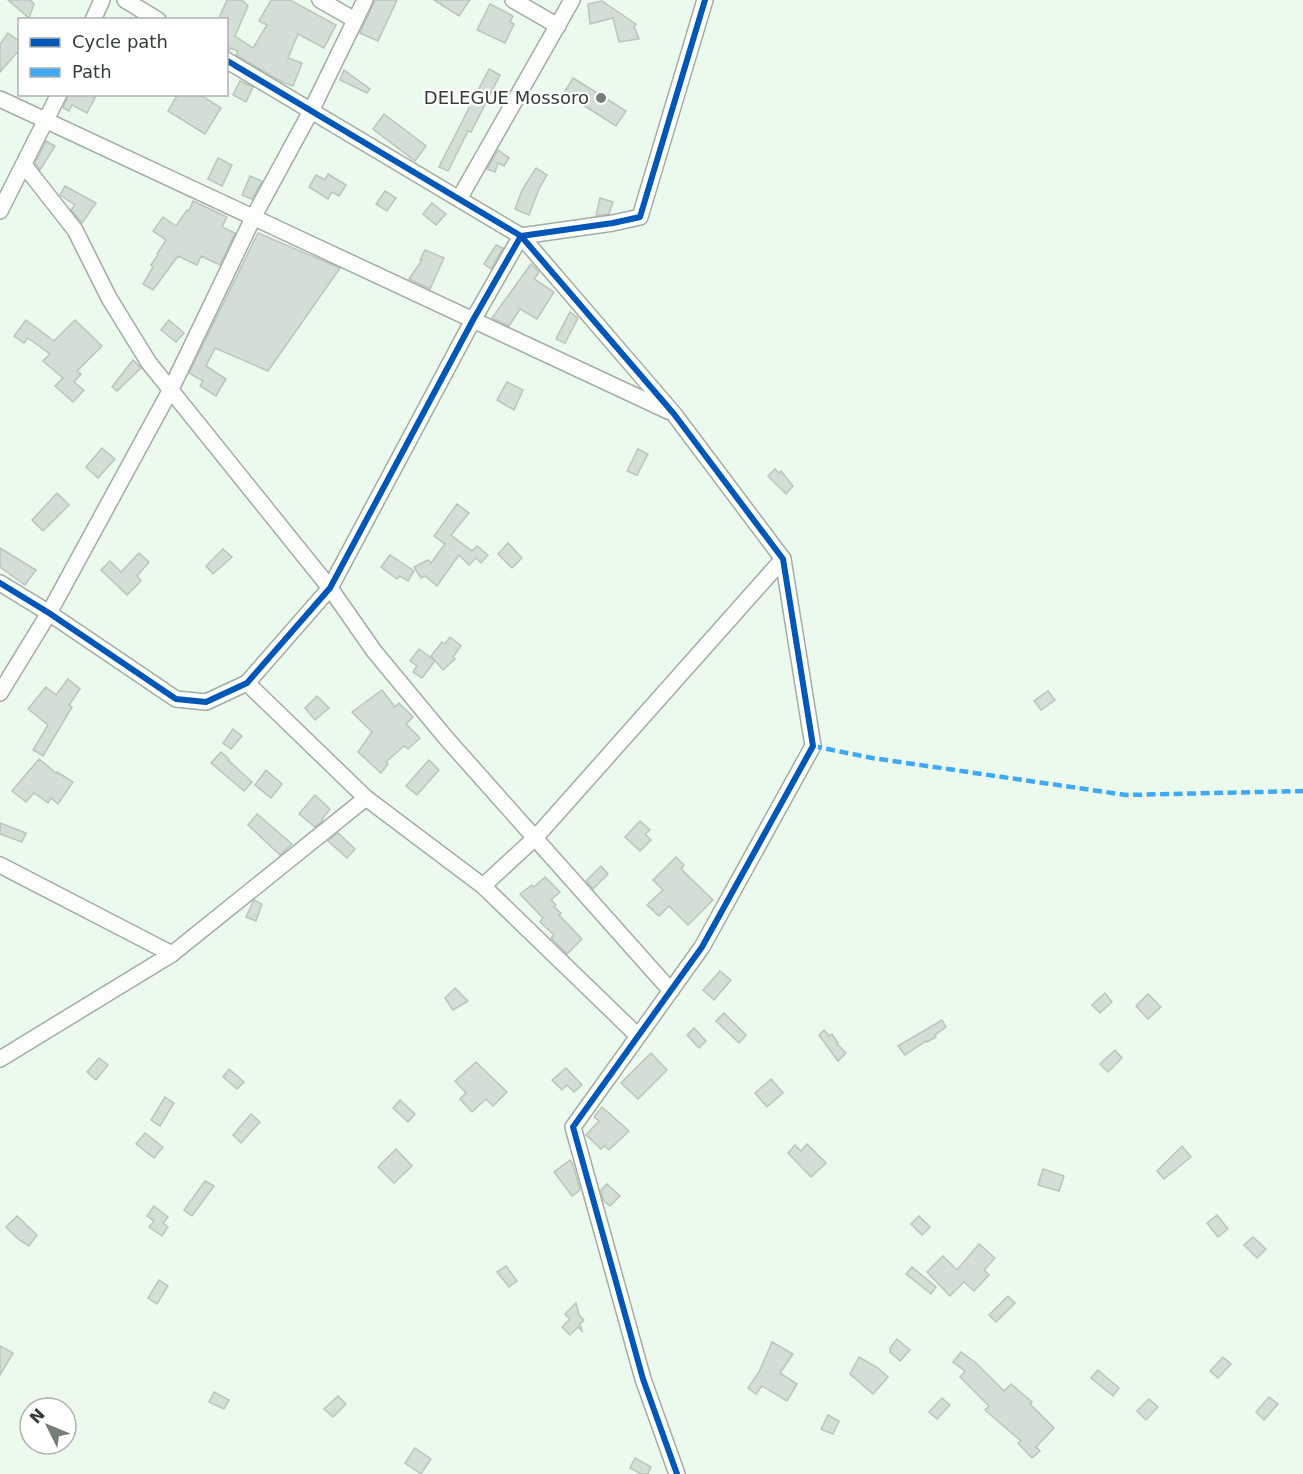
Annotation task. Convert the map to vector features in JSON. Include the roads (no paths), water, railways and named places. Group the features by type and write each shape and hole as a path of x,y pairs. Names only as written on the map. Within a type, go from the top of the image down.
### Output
{"street":[{"path":"94,18 102,0"},
{"path":"125,0 155,18"},
{"path":"320,0 355,20"},
{"path":"0,693 49,613 171,389 254,216 311,111 365,0"},
{"path":"513,0 558,26"},
{"path":"459,199 572,0"},
{"path":"521,236 640,217 705,0"},
{"path":"228,61 521,236 674,414 783,559 813,746 702,947 573,1127 643,1380 677,1474"},
{"path":"0,211 57,96"},
{"path":"0,99 674,414"},
{"path":"24,165 75,230 109,298 149,363 330,588 374,651 446,738 671,991"},
{"path":"0,583 49,613 176,699 206,702 247,683 330,588 473,320 521,236"},
{"path":"483,886 536,837 783,559"},
{"path":"247,683 366,798 483,886 638,1036"},
{"path":"0,1059 172,954 366,798"},
{"path":"0,865 172,954"}],"place":[{"name":"DELEGUE Mossoro","path":"601,98"}]}
